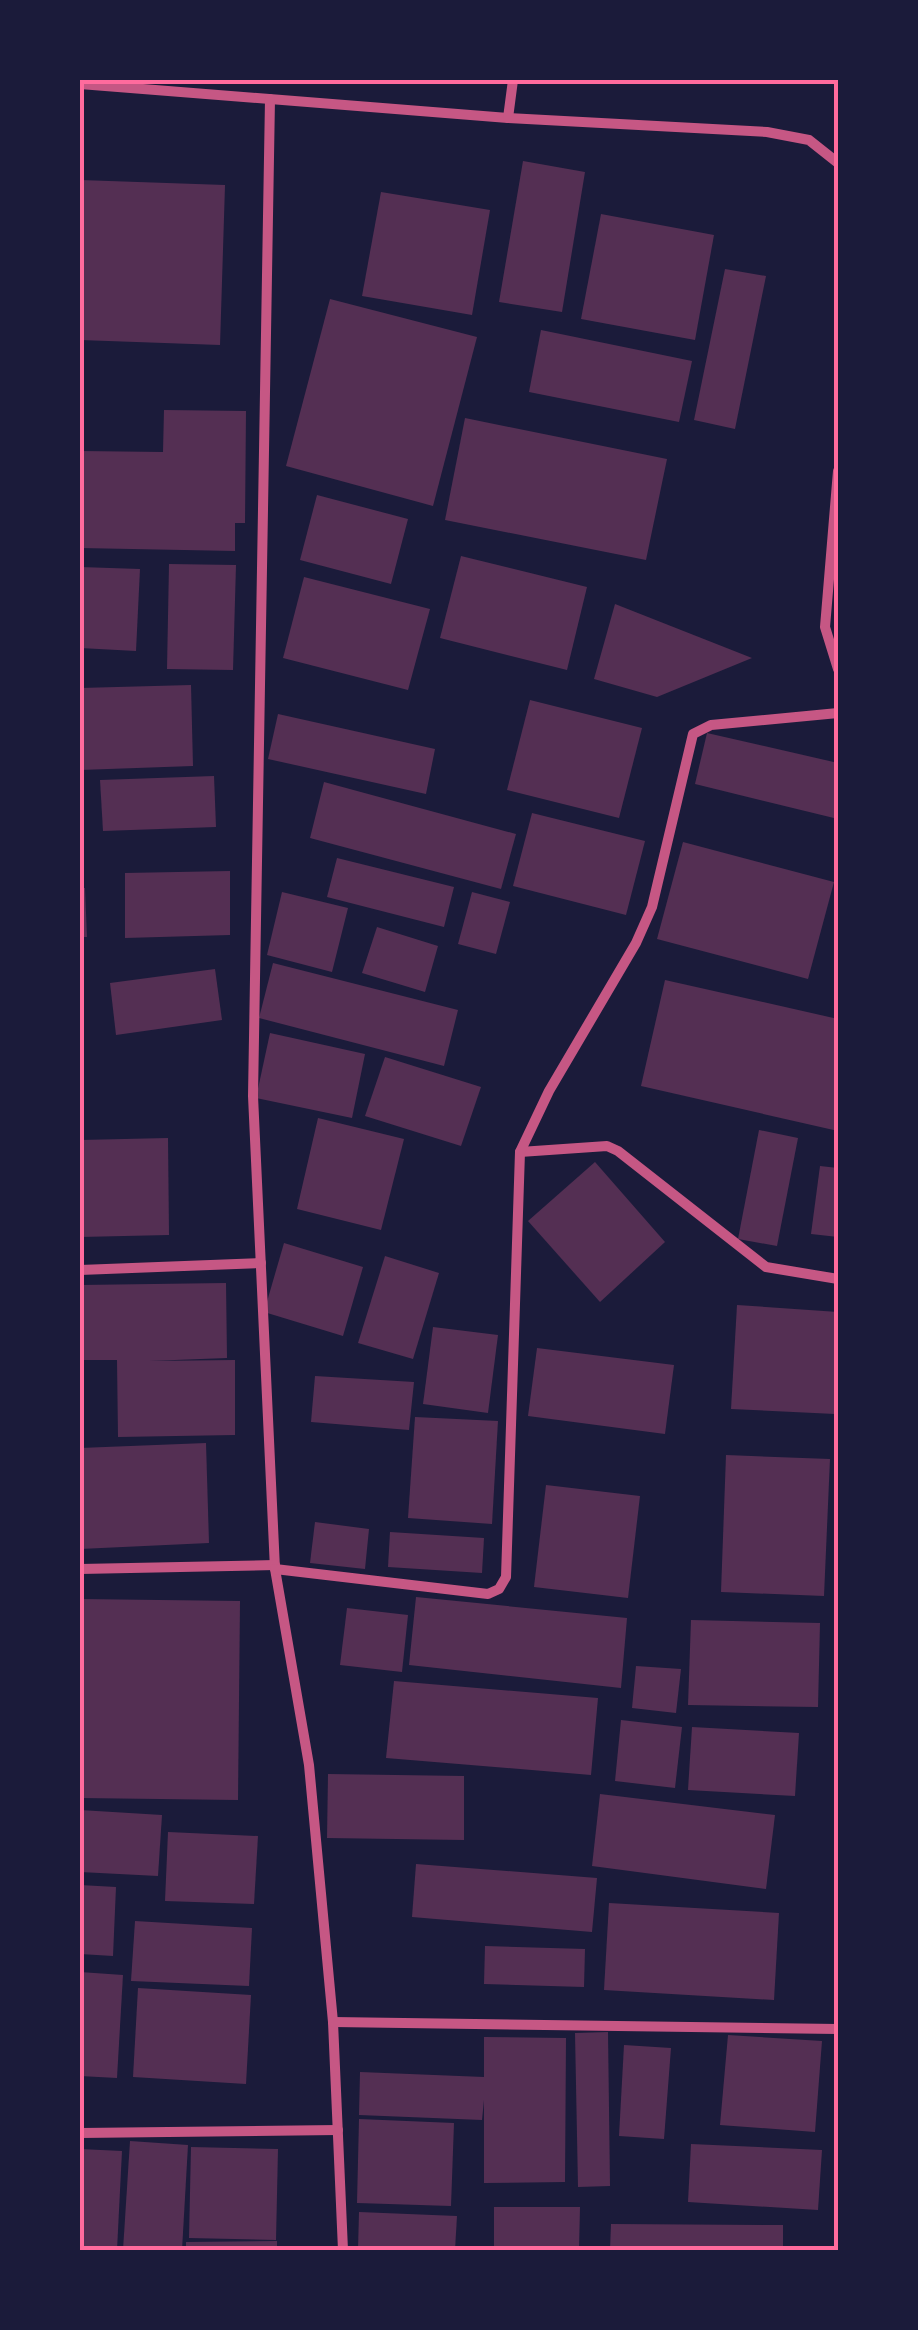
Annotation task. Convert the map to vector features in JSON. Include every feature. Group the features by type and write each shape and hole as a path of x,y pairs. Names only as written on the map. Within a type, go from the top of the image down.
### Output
{"street":[{"path":"508,118 513,80"},
{"path":"80,84 508,118 768,132 809,140 838,163"},
{"path":"270,99 254,1096 275,1567 308,1765 333,2022 343,2250"},
{"path":"838,471 825,628 838,669"},
{"path":"80,1569 275,1567 488,1594 499,1589 506,1578 520,1152 652,907 692,734 710,725 838,712"},
{"path":"520,1152 607,1146 766,1267 838,1279"},
{"path":"80,1270 261,1263"},
{"path":"333,2022 838,2030"},
{"path":"80,2133 338,2130"}],"building":[{"path":"523,161 585,172 562,312 499,302"},
{"path":"80,180 225,185 220,345 80,340"},
{"path":"381,192 490,210 472,315 362,296"},
{"path":"601,214 714,235 695,340 581,319"},
{"path":"725,269 766,276 735,429 694,420"},
{"path":"330,299 477,337 433,506 286,466"},
{"path":"541,330 692,361 679,422 529,392"},
{"path":"164,410 246,411 245,523 235,523 235,551 80,548 80,451 163,452"},
{"path":"465,418 667,459 646,560 445,520"},
{"path":"317,495 408,519 391,584 300,560"},
{"path":"461,556 587,587 567,670 440,638"},
{"path":"169,564 236,565 233,670 167,669"},
{"path":"80,567 140,569 136,651 80,648"},
{"path":"304,577 430,609 408,690 283,658"},
{"path":"615,604 752,658 657,697 594,679"},
{"path":"191,685 193,766 80,770 80,688"},
{"path":"530,700 642,728 619,818 507,790"},
{"path":"278,714 435,749 426,794 268,759"},
{"path":"707,733 838,763 838,819 695,784"},
{"path":"214,776 216,827 103,831 100,780"},
{"path":"324,782 516,834 501,889 310,838"},
{"path":"532,813 645,841 626,915 513,886"},
{"path":"683,842 834,882 808,979 657,939"},
{"path":"337,858 454,887 444,927 327,897"},
{"path":"230,871 230,935 125,938 125,873"},
{"path":"80,888 85,888 87,937 80,937"},
{"path":"282,892 348,908 332,972 267,955"},
{"path":"472,892 510,902 496,954 458,944"},
{"path":"377,927 438,946 425,992 362,973"},
{"path":"273,963 458,1010 444,1066 259,1018"},
{"path":"215,969 222,1020 116,1035 110,983"},
{"path":"665,980 838,1019 838,1131 641,1086"},
{"path":"270,1033 365,1054 352,1118 256,1098"},
{"path":"385,1057 481,1087 461,1146 365,1116"},
{"path":"318,1118 404,1139 381,1230 297,1209"},
{"path":"759,1130 798,1138 777,1246 738,1239"},
{"path":"168,1138 169,1235 80,1237 80,1140"},
{"path":"595,1162 665,1242 600,1302 528,1221"},
{"path":"820,1166 838,1168 838,1237 811,1234"},
{"path":"284,1243 363,1267 343,1336 264,1312"},
{"path":"385,1256 439,1273 413,1359 358,1343"},
{"path":"226,1283 227,1358 149,1361 235,1360 235,1435 118,1437 117,1360 80,1360 80,1285"},
{"path":"737,1305 838,1312 835,1414 731,1409"},
{"path":"433,1327 498,1335 488,1413 423,1404"},
{"path":"537,1348 674,1365 665,1434 528,1416"},
{"path":"315,1376 414,1382 409,1430 311,1422"},
{"path":"415,1417 498,1421 492,1524 408,1518"},
{"path":"206,1443 209,1543 80,1549 80,1448"},
{"path":"726,1455 830,1459 824,1596 721,1592"},
{"path":"546,1485 640,1496 628,1598 534,1587"},
{"path":"315,1522 369,1529 365,1569 310,1563"},
{"path":"390,1532 484,1538 482,1573 388,1567"},
{"path":"416,1597 627,1618 621,1688 409,1665"},
{"path":"80,1599 240,1601 238,1800 80,1798"},
{"path":"347,1608 408,1615 402,1672 340,1665"},
{"path":"691,1620 820,1623 818,1707 688,1705"},
{"path":"636,1666 681,1669 676,1713 632,1708"},
{"path":"394,1681 598,1698 591,1775 386,1758"},
{"path":"621,1720 682,1727 675,1788 615,1781"},
{"path":"692,1727 799,1733 795,1796 688,1790"},
{"path":"328,1774 464,1776 464,1840 327,1838"},
{"path":"600,1794 775,1815 766,1889 592,1866"},
{"path":"80,1810 162,1815 158,1876 80,1872"},
{"path":"168,1832 258,1836 254,1904 165,1901"},
{"path":"416,1864 597,1878 592,1932 412,1917"},
{"path":"80,1885 116,1887 113,1956 80,1954"},
{"path":"609,1903 779,1913 774,2000 604,1990"},
{"path":"135,1921 252,1928 249,1986 131,1981"},
{"path":"485,1946 585,1949 584,1987 484,1984"},
{"path":"80,1972 123,1975 117,2078 80,2076"},
{"path":"138,1988 251,1995 246,2084 133,2077"},
{"path":"608,2032 610,2186 578,2187 575,2033"},
{"path":"728,2035 822,2041 815,2132 720,2125"},
{"path":"484,2037 566,2038 565,2182 484,2183 484,2100 482,2120 359,2115 360,2072 484,2077"},
{"path":"624,2045 671,2048 664,2139 619,2136"},
{"path":"359,2119 454,2123 451,2206 357,2203"},
{"path":"130,2141 188,2145 182,2250 123,2250"},
{"path":"691,2144 822,2150 818,2210 688,2202"},
{"path":"191,2147 278,2149 276,2240 189,2238"},
{"path":"80,2149 122,2151 117,2250 80,2250"},
{"path":"494,2207 580,2207 579,2250 494,2250"},
{"path":"359,2212 457,2216 455,2250 358,2250"},
{"path":"611,2224 783,2225 783,2250 610,2250"},
{"path":"277,2241 277,2250 186,2250 186,2242"}]}
